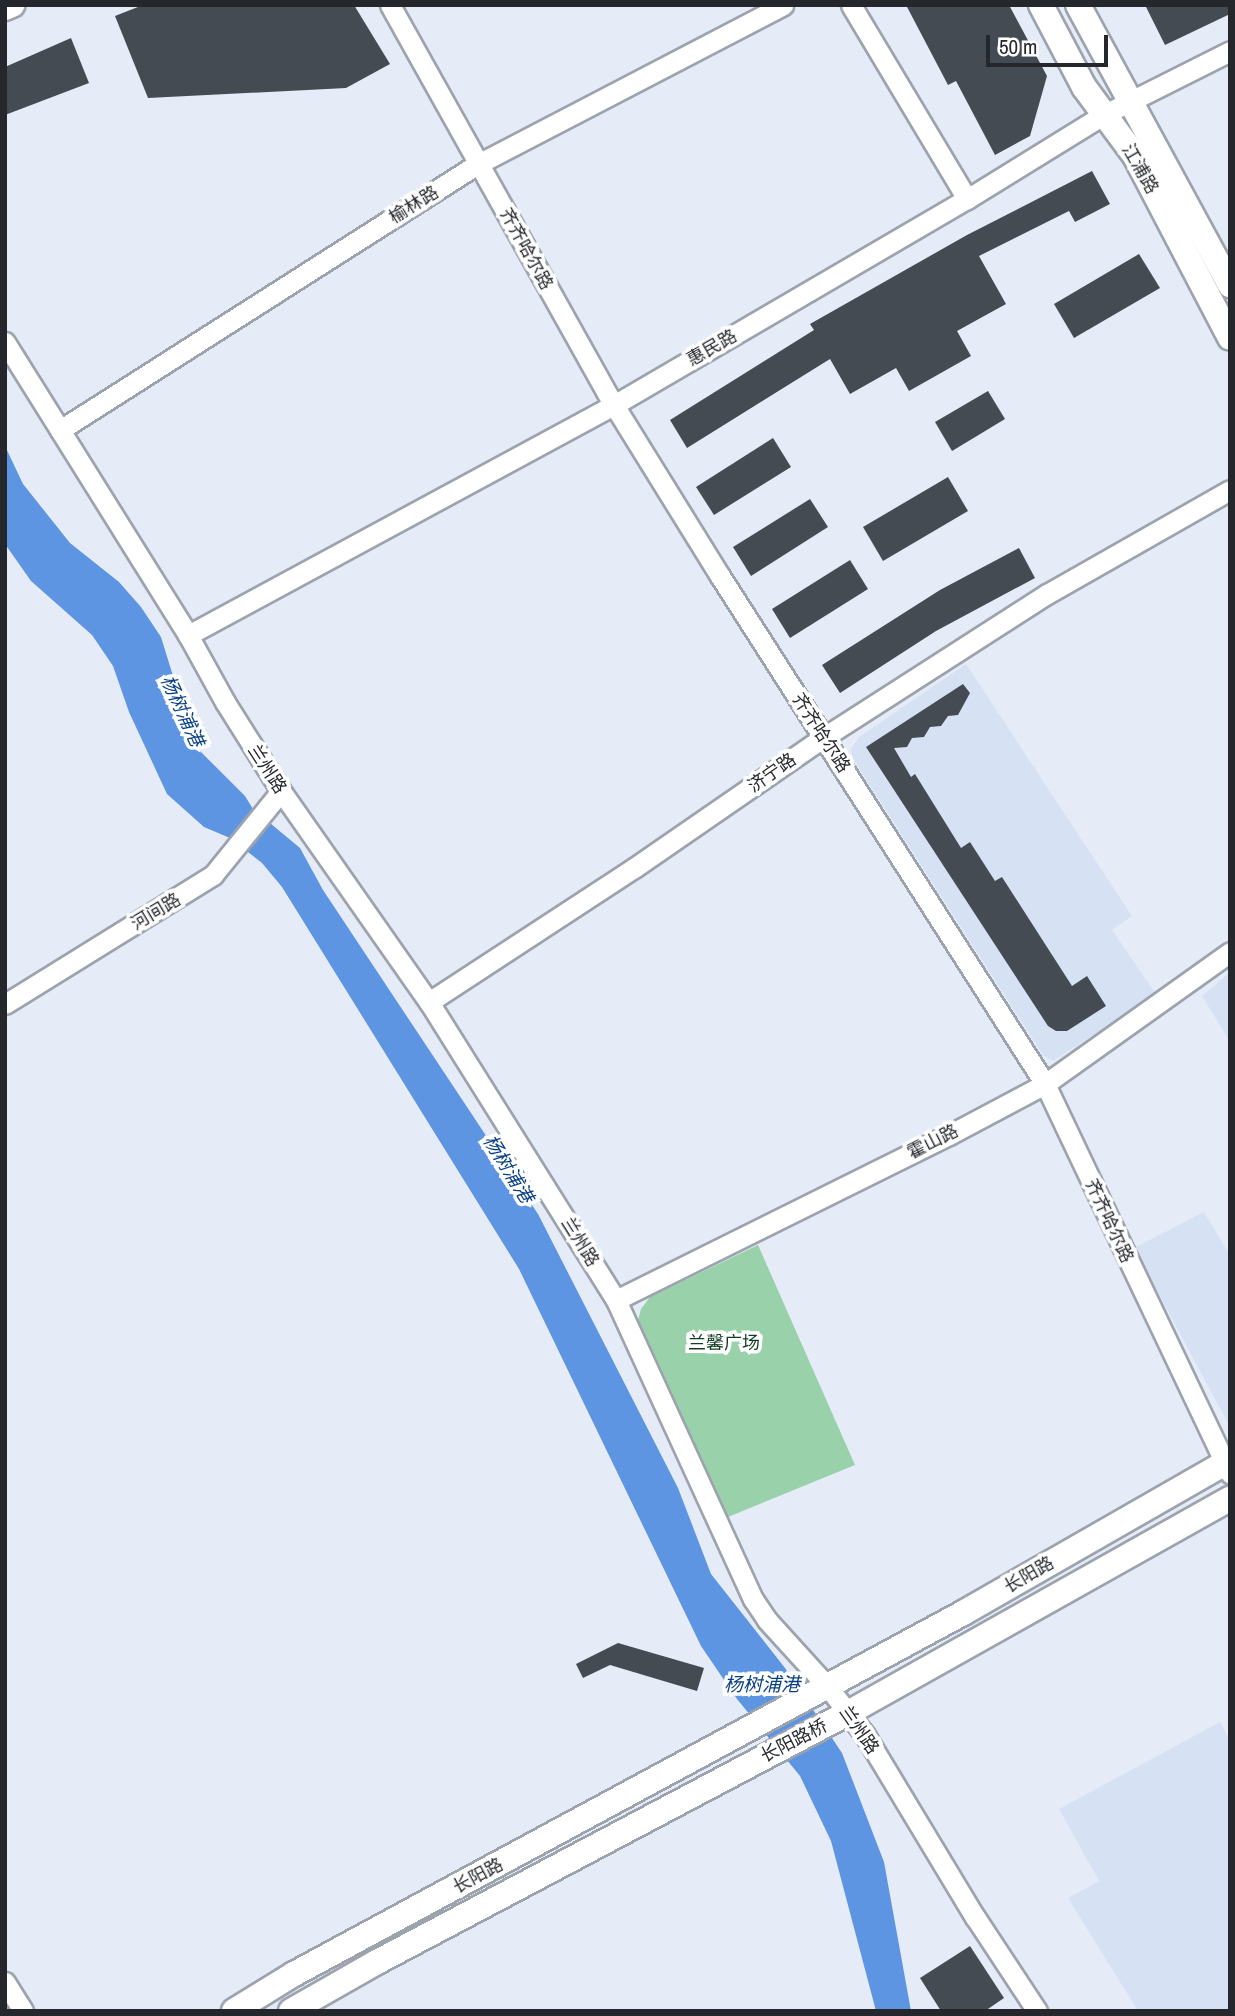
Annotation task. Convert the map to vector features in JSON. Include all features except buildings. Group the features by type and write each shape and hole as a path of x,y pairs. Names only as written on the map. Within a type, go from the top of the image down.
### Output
{"main road":[{"path":"5,8 12,5"},
{"name":"江浦路","path":"1041,5 1103,115 1135,156 1230,338"},
{"name":"江浦路","path":"1077,5 1230,285"},
{"name":"长阳路","path":"828,1687 1228,1465"},
{"name":"长阳路","path":"848,1713 1230,1499"},
{"name":"长阳路桥","path":"723,1744 828,1687"},
{"name":"长阳路桥","path":"739,1770 848,1713"},
{"name":"长阳路","path":"234,2011 306,1968 723,1744"},
{"name":"长阳路","path":"291,2011 739,1770"}],"street":[{"name":"齐齐哈尔路","path":"390,5 614,405 1045,1084 1228,1465"},
{"name":"榆林路","path":"60,430 478,164 783,5"},
{"path":"851,5 967,199"},
{"name":"惠民路","path":"188,635 614,405 967,199 1103,115 1230,51"},
{"name":"兰州路","path":"5,342 188,635 225,702 281,791 429,1002 616,1300 753,1599 766,1620 828,1687 848,1713 1037,2011"},
{"name":"济宁路","path":"429,1002 634,868 824,737 1047,594 1230,489"},
{"name":"河间路","path":"5,1004 201,884 219,869 281,791"},
{"name":"霍山路","path":"616,1300 949,1135 1045,1084 1230,952"},
{"path":"5,1982 23,2011"}],"shaded area":[{"path":"966,664 1132,916 1112,930 1156,994 1053,1061 1043,1055 853,759 851,749 859,737"},
{"path":"1230,972 1230,1042 1202,996"},
{"path":"1204,1212 1230,1255 1230,1427 1134,1248"},
{"path":"1220,1722 1230,1740 1230,2011 1138,2011 1068,1898 1099,1881 1059,1809"}],"green space":[{"name":"兰馨广场","path":"758,1245 855,1465 728,1517 637,1324 641,1309 650,1297"}],"water":[{"name":"杨树浦港","path":"5,446 23,484 70,543 119,582 141,607 161,637 186,718 201,752 245,796 253,809 300,848 323,890 538,1214 678,1488 711,1574 785,1668 842,1753 884,1862 911,2011 876,2011 831,1841 800,1776 737,1699 701,1646 519,1269 282,887 262,863 230,838 204,827 167,794 129,712 113,666 92,635 31,581 5,544"}]}
